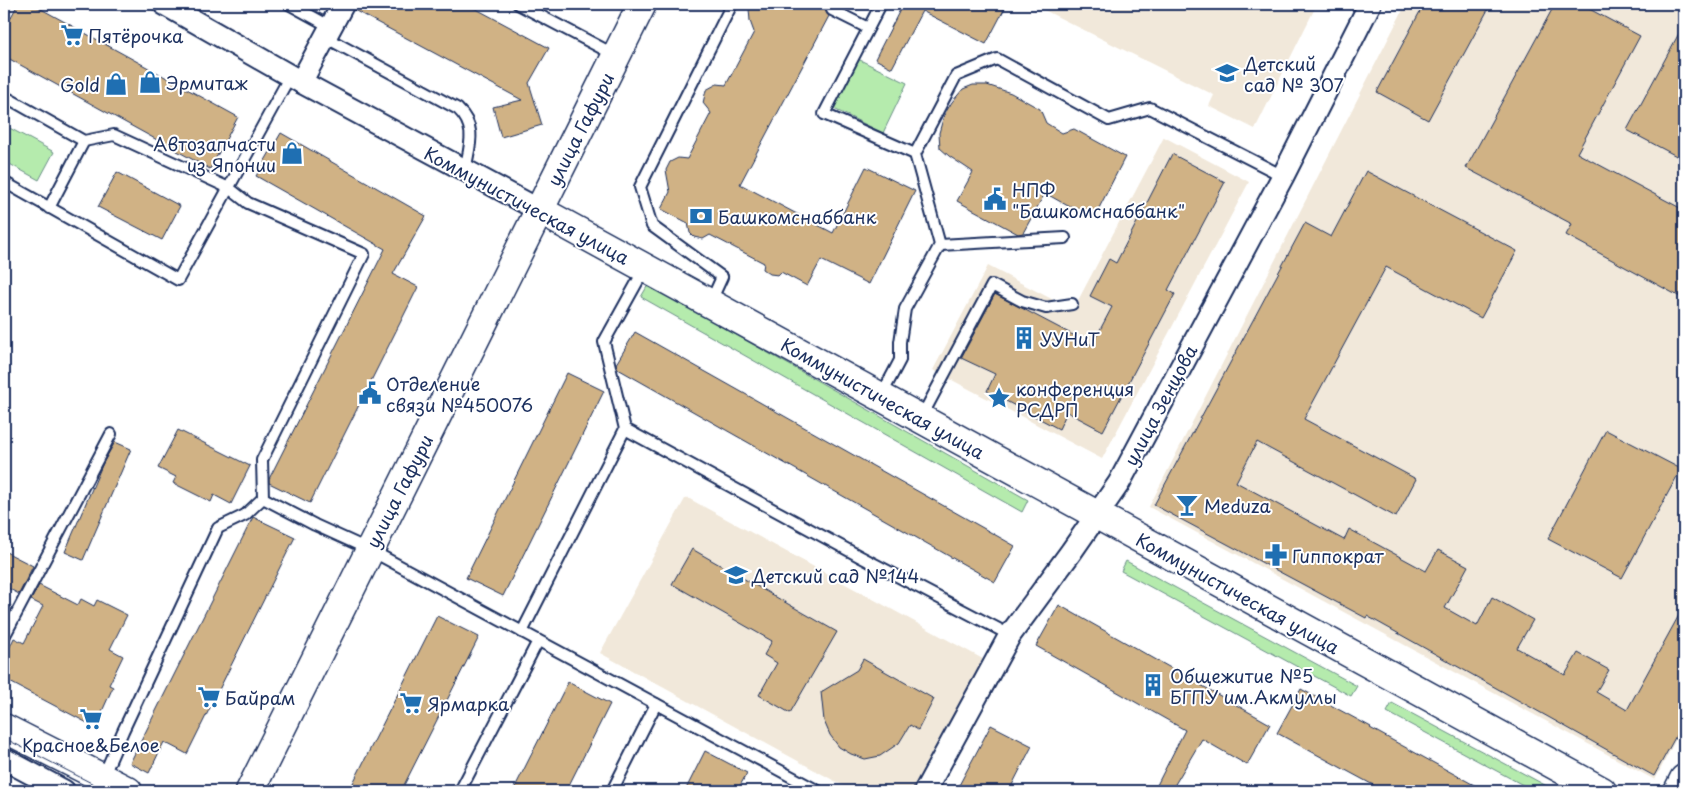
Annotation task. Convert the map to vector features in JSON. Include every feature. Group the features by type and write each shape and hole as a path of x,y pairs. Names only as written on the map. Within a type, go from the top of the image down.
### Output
{"main road":[{"name":"улица Гафури","path":"250,791 642,4"},
{"name":"Коммунистическая улица","path":"539,210 1602,791"},
{"path":"4,728 108,785 128,791"},
{"path":"1678,791 1684,779"}],"street":[{"name":"Коммунистическая улица","path":"164,4 295,79 539,210"},
{"path":"295,79 328,32 343,4"},
{"name":"улица Зенцова","path":"924,791 1010,635 1119,483 1283,176 1370,4"},
{"path":"4,759 64,791"}],"lane":[{"path":"288,4 328,32 458,109 467,118 472,132 465,171"},
{"path":"518,4 616,56"},
{"path":"710,304 722,277 652,226 640,187 732,4"},
{"path":"881,4 824,114 915,154"},
{"path":"832,10 868,28"},
{"path":"880,397 900,360 903,338 902,307 940,245 915,154 956,76 997,59 1109,120 1150,108 1283,176"},
{"path":"4,182 178,280 229,188 295,79"},
{"path":"4,96 84,140 114,135 229,188 248,203 364,254 262,460 263,498 245,515 218,528 123,731 108,785"},
{"path":"1100,107 1109,120"},
{"path":"49,208 84,140"},
{"path":"940,245 1066,238"},
{"path":"522,632 625,429 604,342 645,268"},
{"path":"920,419 992,285 1022,301 1046,308 1072,304"},
{"path":"625,429 1010,635"},
{"path":"4,637 111,434"},
{"path":"263,498 315,525 370,550 818,791"},
{"path":"460,791 538,641"},
{"path":"612,791 656,704"}],"shaded area":[{"name":"Детский сад № 307","path":"1032,4 1317,4 1255,129 1209,106 1214,95"},
{"path":"1406,4 1684,4 1684,723 1655,780 1149,507"},
{"path":"1164,137 1249,182 1102,459 933,370 988,266 1073,310"},
{"name":"Детский сад №144","path":"686,497 992,664 923,791 853,791 600,653"}],"green space":[{"path":"858,59 907,83 883,133 834,109"},
{"path":"4,125 54,152 39,180 4,161"},
{"path":"648,285 1028,500 1022,512 641,297"},
{"path":"1126,561 1357,686 1351,696 1121,571"},
{"path":"1392,703 1556,791 1534,791 1387,712"}],"building":[{"path":"18,4 32,4 238,117 210,169 4,56 4,30"},
{"path":"355,4 467,4 549,48 529,83 542,125 501,137 493,107 522,100 354,10"},
{"path":"757,4 830,4 825,10 829,16 740,184 833,233 866,167 915,191 869,284 821,260 807,286 781,272 778,275 770,274 763,269 764,263 710,235 703,239 694,237 690,233 688,223 661,209 670,192 666,170 670,162 678,158 687,159 711,113 703,103 706,90 717,84 726,85 754,32 750,21 749,9"},
{"path":"903,4 1007,4 986,44 922,11 892,68 875,59"},
{"path":"1424,4 1491,4 1428,120 1377,92"},
{"path":"1555,4 1580,4 1640,36 1577,153 1684,210 1684,299 1566,235 1572,224 1466,168"},
{"path":"1684,24 1684,160 1627,130"},
{"path":"973,85 987,85 1011,93 1040,109 1046,123 1062,133 1074,129 1125,157 1097,212 1068,206 1045,193 1023,233 1018,234 957,201 973,172 940,148 939,133 944,115 952,102 963,89"},
{"path":"281,133 426,216 393,274 418,287 310,503 269,483 269,479 385,249 256,176"},
{"name":"УУНиТ","path":"1172,154 1225,182 1168,290 1175,294 1103,431 1067,412 1059,429 987,391 995,374 961,358 995,294 1092,345 1112,307 1090,296 1109,259 1116,263"},
{"path":"1366,171 1517,251 1481,318 1386,267 1304,419 1416,479 1396,517 1257,442 1236,482 1344,540 1349,529 1426,571 1438,550 1468,566 1445,608 1477,626 1492,597 1533,620 1517,648 1565,675 1578,653 1609,670 1596,692 1627,710 1684,606 1684,721 1654,776 1367,616 1366,618 1154,505 1305,223 1331,237"},
{"path":"117,172 180,206 162,240 98,207"},
{"path":"635,332 1015,546 995,582 618,369 616,364"},
{"path":"567,373 604,391 503,596 466,578"},
{"path":"178,430 250,466 231,504 214,495 211,502 173,483 176,477 158,468"},
{"path":"1606,430 1681,469 1622,578 1548,539"},
{"path":"115,442 131,449 83,560 65,552 103,463"},
{"path":"253,517 295,537 187,754 164,742 149,773 130,763"},
{"path":"692,549 837,632 790,713 759,695 777,663 764,655 772,641 672,584"},
{"path":"4,551 33,566 19,594 4,586"},
{"path":"39,585 78,605 81,599 94,606 97,600 127,615 110,649 123,656 109,685 113,687 95,727 4,679 4,659 14,638 24,643 43,606 31,600"},
{"name":"Общежитие №5 БГПУ им.Акмуллы","path":"1059,605 1270,724 1247,765 1202,739 1171,791 1154,791 1185,730 1036,646"},
{"path":"437,616 479,637 401,791 349,791"},
{"path":"863,659 934,699 918,730 910,725 899,743 880,756 865,759 839,747 830,735 824,721 821,692 857,670"},
{"path":"568,682 610,704 566,791 513,791"},
{"path":"1301,689 1485,791 1372,791 1375,786 1277,733"},
{"path":"991,725 1032,746 1009,791 956,791"},
{"path":"705,751 747,773 737,791 685,791"}],"tram line":[{"path":"4,738 107,791"}],"place":[{"name":"Пятёрочка","path":"72,35"},
{"name":"Детский сад № 307","path":"1227,73"},
{"name":"Эрмитаж","path":"150,82"},
{"name":"Gold","path":"116,84"},
{"name":"Автозапчасти из Японии","path":"292,153"},
{"name":"НПФ \"Башкомснаббанк\"","path":"995,199"},
{"name":"Башкомснаббанк","path":"701,216"},
{"name":"УУНиТ","path":"1024,338"},
{"name":"Отделение связи №450076","path":"370,393"},
{"name":"конференция РСДРП","path":"999,398"},
{"name":"Meduza","path":"1187,505"},
{"name":"Гиппократ","path":"1276,555"},
{"name":"Детский сад №144","path":"736,575"},
{"name":"Общежитие №5 БГПУ им.Акмуллы","path":"1153,685"},
{"name":"Байрам","path":"209,697"},
{"name":"Ярмарка","path":"411,703"},
{"name":"Красное&Белое","path":"91,719"}]}
